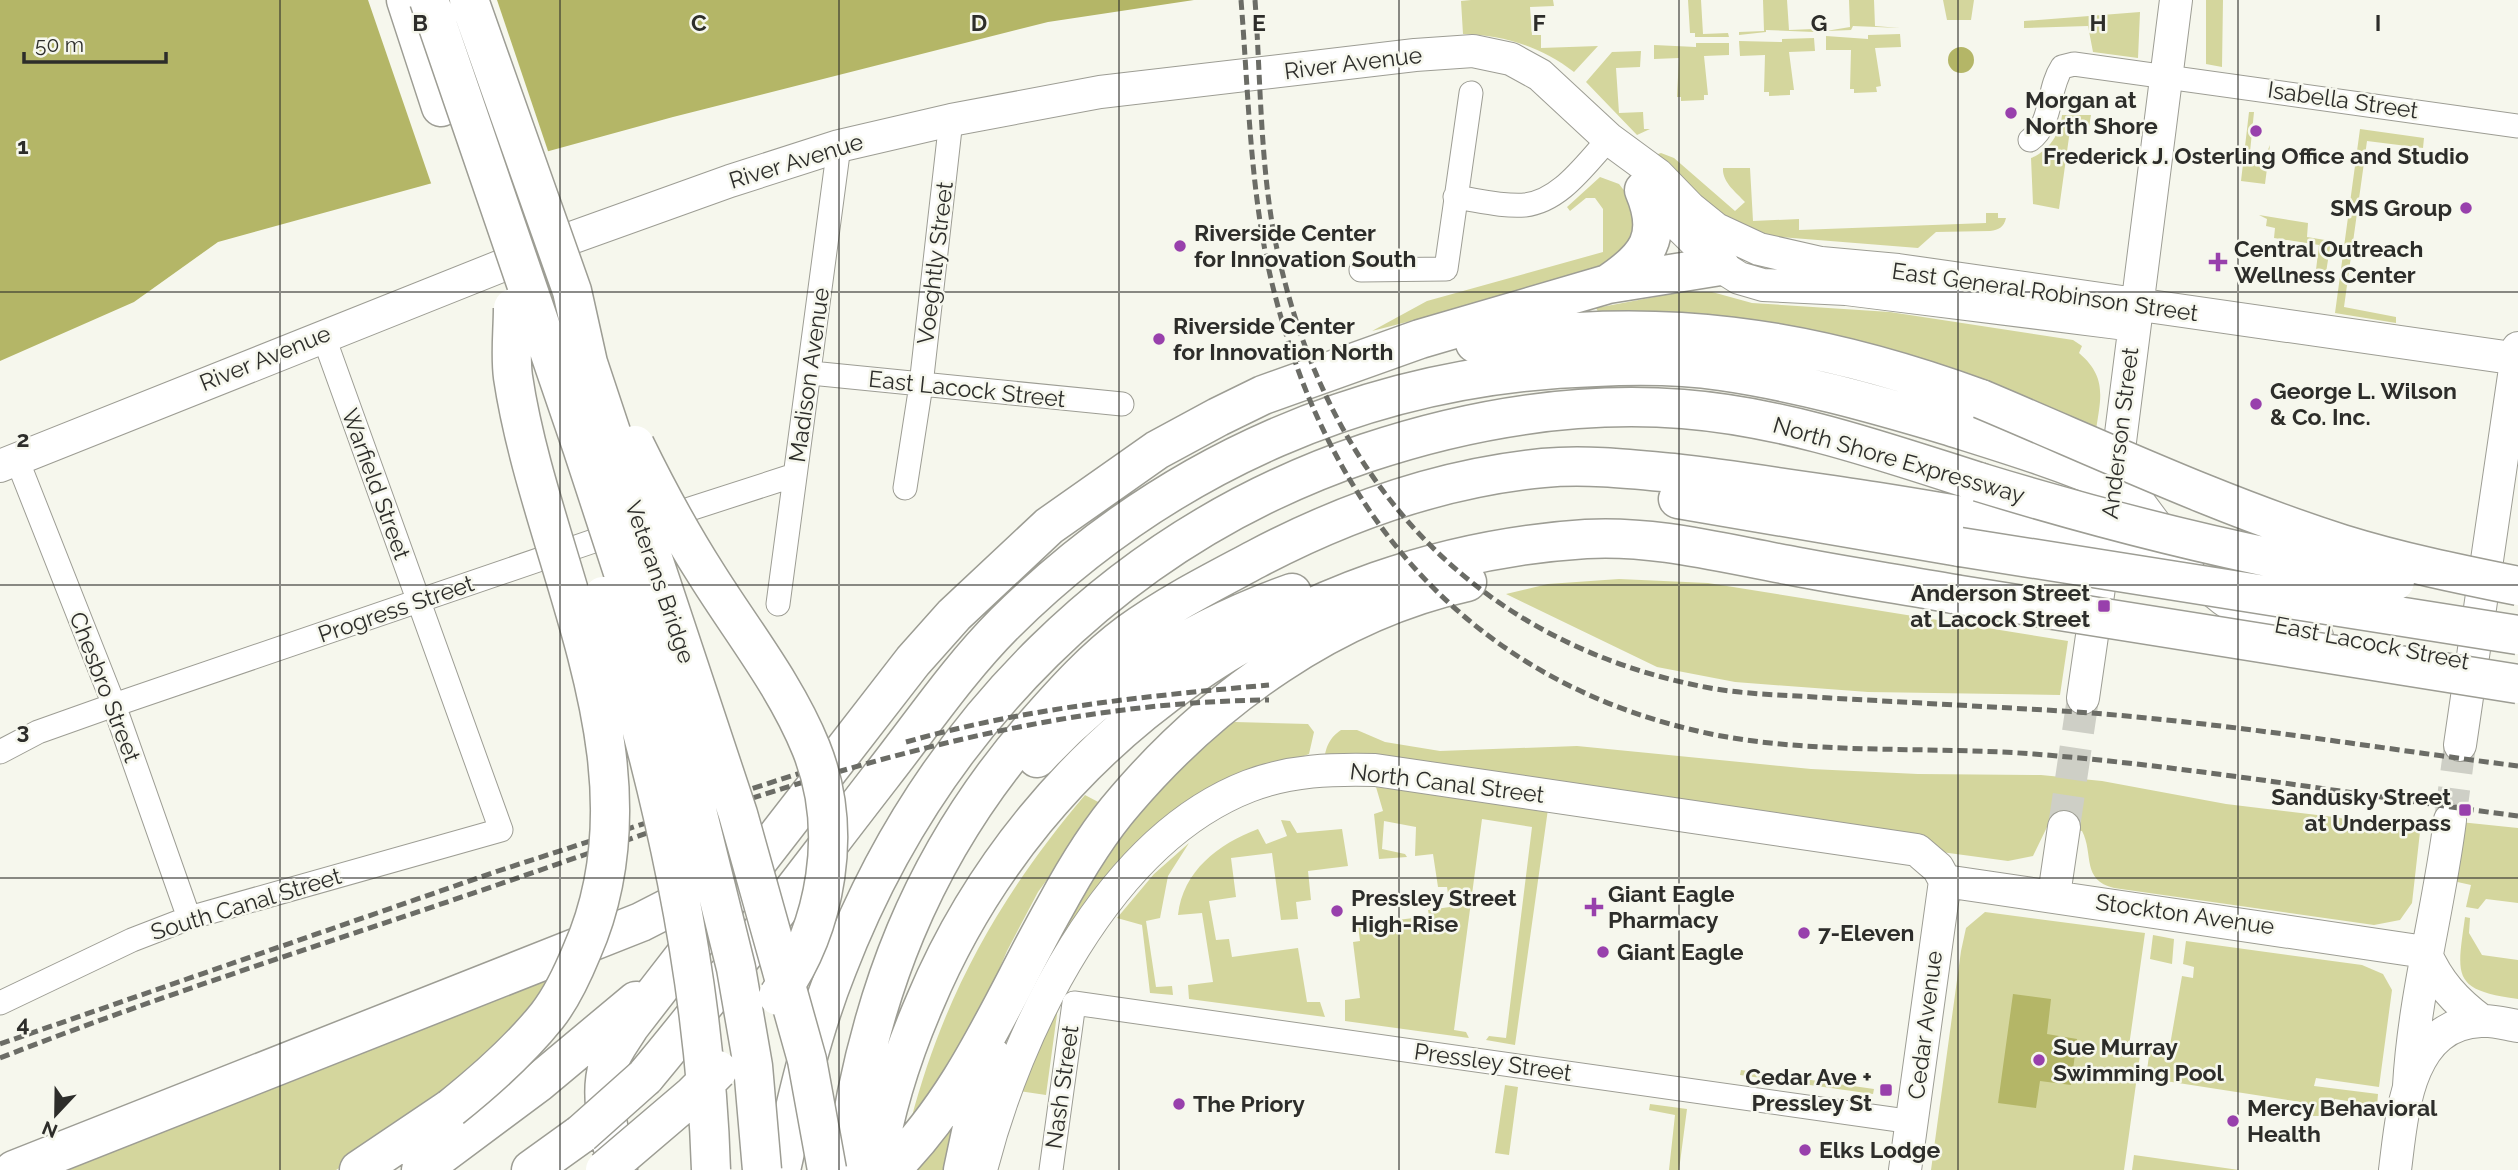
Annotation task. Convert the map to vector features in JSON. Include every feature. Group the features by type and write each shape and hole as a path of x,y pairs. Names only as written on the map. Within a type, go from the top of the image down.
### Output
{"highway":[{"path":"406,0 513,308 652,762 676,873 695,986 705,1067 711,1170"},
{"path":"429,0 582,447 685,762 736,968 753,1066 762,1170"},
{"name":"Veterans Bridge","path":"470,0 572,290 592,376 738,814 807,1060 827,1170"},
{"path":"1608,284 1636,265 1646,249 1653,230 1652,208 1643,190"},
{"path":"618,1170 607,1121 605,1080 608,1062 660,983 708,927 796,809 921,652 998,572 1049,526 1107,482 1181,437 1263,395 1420,339 1608,284 1720,266"},
{"path":"572,290 632,438 665,506 783,694 812,749 823,797 828,850 825,892 813,933 780,994 735,1053 693,1095 605,1170"},
{"path":"359,1170 451,1108 518,1050 548,1014 572,974 602,898 611,817 609,764 588,665 526,439 512,375 513,308"},
{"path":"1335,370 1518,337 1652,329 1742,336 1882,365 1981,399 2194,489 2341,544 2407,563 2518,586"},
{"path":"531,1170 581,1134 645,1077 758,940 929,715 1002,626 1101,537 1214,466 1289,432 1373,401 1452,380 1542,368 1626,366 1718,370 1822,391 1916,416 2046,457 2115,484"},
{"name":"North Shore Expressway","path":"781,1170 820,1015 838,965 906,826 946,765 999,698 1044,649 1107,593 1165,550 1238,506 1308,473 1450,429 1526,413 1605,408 1682,409 1760,419 1836,436 1979,482 2171,537 2291,564 2518,600"},
{"path":"844,1170 850,1125 885,985 912,914 940,856 977,796 1074,680 1128,634 1220,578 1350,514 1474,477 1549,467 1628,468 1737,480 2149,548 2184,562"},
{"path":"1220,578 1326,536 1410,509 1490,496 1583,491 1665,496 1960,547 2518,635"},
{"path":"867,1052 907,953 937,895 972,839 1005,794 1058,736 1142,666 1208,628 1266,603 1335,579 1402,561 1535,544 1619,538 1692,546 1954,594 2518,684"},
{"path":"875,1170 886,1117 914,1028 935,977 965,920 1022,835 1064,785 1112,735 1165,694 1224,654 1339,595 1398,574 1535,544"},
{"path":"890,1170 934,1122 970,1065 1055,906 1089,849 1123,803 1201,723 1275,666 1390,606 1447,586 1558,564 1668,559 1791,566"},
{"path":"13,1170 641,922 684,900 722,873 796,809"},
{"path":"963,1170 980,1090 1055,906"},
{"path":"421,1170 539,1082 599,1029 660,983"}],"street":[{"name":"Anderson Street","path":"2083,698 2115,484 2176,0"},
{"name":"River Avenue","path":"8,462 601,227 839,146 951,120 1100,92 1415,55 1473,51 1511,59 1540,75 1609,139"},
{"name":"Isabella Street","path":"2030,140 2042,128 2054,79 2062,67 2083,64 2518,126"},
{"path":"1361,270 1446,269 1471,93"},
{"name":"Voeghtly Street","path":"905,488 921,385 951,120"},
{"name":"East General Robinson Street","path":"1609,139 1643,190 1720,266 1739,278 1763,285 1846,289 2053,315 2136,315"},
{"name":"East General Robinson Street","path":"1609,139 1658,175 1690,208 1716,229 1759,249 1821,263 1898,270 2136,315 2518,356"},
{"path":"1455,197 1525,205 1550,197 1570,181 1609,139"},
{"name":"Madison Avenue","path":"778,604 811,373 839,146"},
{"path":"1720,266 1821,263"},
{"path":"2053,315 2090,329 2104,342 2113,354 2124,397"},
{"name":"Warfield Street","path":"323,335 501,830"},
{"path":"2460,745 2472,662 2508,486 2518,356"},
{"name":"East Lacock Street","path":"811,373 1122,404"},
{"name":"Chesbro Street","path":"8,462 114,705 189,918"},
{"name":"Progress Street","path":"0,752 38,732 114,705 795,475"},
{"name":"East Lacock Street","path":"2115,484 2147,511 2184,562 2219,598 2255,619 2296,632 2518,670"},
{"name":"North Canal Street","path":"981,1170 993,1124 1023,1044 1067,957 1105,904 1149,853 1198,812 1250,786 1312,770 1388,772 1917,850 1938,868 1945,881"},
{"path":"2395,1170 2409,1086 2425,952 2442,881 2450,820"},
{"path":"2054,895 2064,827"},
{"name":"South Canal Street","path":"0,1003 132,940 189,918 501,830"},
{"name":"Stockton Avenue","path":"1945,881 2054,895 2425,952"},
{"name":"Cedar Avenue","path":"1905,1170 1945,881"},
{"path":"2425,952 2436,977 2457,1003 2482,1021"},
{"name":"Pressley Street","path":"1074,1003 1913,1122"},
{"name":"Nash Street","path":"1051,1170 1074,1003"},
{"path":"2409,1086 2417,1065 2441,1035 2455,1025 2482,1021 2518,1026"}],"shaded area":[{"path":"0,0 1194,0 1048,22 673,117 218,242 134,302 0,361"},
{"path":"1553,0 1554,6 1530,7 1532,35 1541,35 1541,48 1598,46 1574,72 1536,49 1522,44 1463,34 1461,1"},
{"path":"1688,0 1701,0 1703,34 1728,33 1729,37 1695,37 1695,33 1690,33"},
{"path":"1763,0 1787,0 1789,30 1814,29 1814,32 1766,30 1766,32 1739,35 1739,32 1764,31"},
{"path":"1849,0 1874,0 1875,26 1900,28 1853,26 1851,30 1826,31 1850,27"},
{"path":"1943,0 1974,0 1971,20 1947,20"},
{"path":"2206,0 2223,0 2222,67 2206,64"},
{"path":"2140,12 2138,58 2093,52 2088,26 2024,28 2024,21"},
{"path":"1900,34 1901,47 1875,48 1881,86 1876,87 1877,92 1854,93 1854,89 1850,89 1851,50 1826,50 1826,36 1868,39 1868,35"},
{"path":"1814,38 1815,51 1789,52 1794,90 1790,90 1790,95 1769,96 1769,92 1764,92 1765,55 1740,56 1739,41 1782,42 1782,39"},
{"path":"1696,43 1729,43 1729,55 1704,56 1708,95 1704,95 1704,100 1681,101 1681,97 1677,97 1679,58 1654,59 1654,45 1696,47"},
{"path":"1961,47 1970,51 1974,60 1970,69 1961,73 1952,69 1948,60 1952,51"},
{"path":"1641,51 1640,67 1616,68 1619,113 1643,112 1644,129 1650,129 1637,135 1586,82 1612,52"},
{"path":"2249,112 2254,112 2250,152 2267,152 2270,145 2265,184 2241,181"},
{"path":"2062,115 2091,115 2088,133 2070,130 2059,209 2033,204 2031,158 2043,151 2052,141 2059,129"},
{"path":"2360,129 2424,138 2423,148 2367,141 2344,307 2396,317 2396,323 2335,313"},
{"path":"1661,153 1674,158 1735,211 1745,202 1727,182 1723,168 1750,168 1753,221 1799,219 1799,230 1986,223 1986,213 1998,213 1998,218 2006,218 2002,226 1993,231 1936,232 1918,248 1758,235 1733,226 1655,155"},
{"path":"1600,177 1619,184 1644,216 1632,263 1589,269 1539,288 1372,331 1427,301 1603,252 1603,209 1595,198 1586,198 1570,211 1567,207"},
{"path":"2259,215 2308,223 2307,237 2331,241 2325,279 2315,278 2319,245 2274,238 2275,228 2266,226 2267,219"},
{"path":"1681,292 1712,292 1752,303 1890,312 2073,340 2082,346 2079,353 2098,379 2100,397 2096,430 1600,315 1596,308"},
{"path":"1619,579 1708,583 2068,641 2060,695 1868,692 1735,682 1657,667 1506,594 1548,584"},
{"path":"1221,724 1308,724 1314,732 1309,754 1196,797 1034,1006 1024,1002 1113,838"},
{"path":"1341,730 1357,730 1385,742 1440,751 1577,746 1811,769 1918,774 2041,775 2102,781 2226,804 2334,817 2420,832 2412,903 2400,920 2374,925 2114,888 2097,879 2093,873 2082,831 2048,825 2033,856 2008,861 1323,769 1329,742"},
{"path":"1376,787 1548,809 1515,1045 1486,1040 1489,1036 1506,1038 1532,827 1482,819 1454,1030 1466,1032 1469,1038 1345,1021 1345,1000 1360,998 1353,942 1360,941 1358,925 1429,916 1428,910 1450,907 1447,887 1438,887 1433,854 1415,856 1416,827 1384,821 1382,849 1405,854 1407,857 1379,859 1374,814 1383,811"},
{"path":"1085,795 1102,804 1038,892 1007,951 968,1042 911,1120 940,1030 979,947 1027,870"},
{"path":"1281,820 1290,821 1297,833 1342,829 1348,866 1308,871 1311,900 1296,902 1298,919 1281,920 1272,853 1231,858 1236,897 1209,901 1216,940 1229,939 1232,957 1298,948 1307,1002 1320,1002 1325,1017 1189,999 1188,985 1213,982 1202,913 1178,915 1187,885 1195,872 1216,851 1243,835 1258,829 1266,844 1287,836"},
{"path":"2460,822 2518,828 2518,903 2486,899 2478,909 2466,907 2471,885 2453,881"},
{"path":"1189,843 1168,876 1160,918 1146,921 1156,987 1172,986 1173,995 1150,993 1142,925 1117,918 1154,874"},
{"path":"1985,912 2145,933 2128,1053 2140,1055 2124,1170 1931,1170 1961,951 1966,928"},
{"path":"2465,917 2470,918 2469,933 2482,955 2518,960 2518,999 2480,991 2463,977 2460,953"},
{"path":"2153,935 2174,939 2172,964 2150,959"},
{"path":"2186,941 2362,965 2383,974 2392,990 2379,1087 2316,1078 2314,1086 2378,1094 2377,1106 2335,1099 2332,1116 2313,1116 2307,1103 2146,1078 2150,1048 2169,1051 2182,976 2193,978 2194,967 2183,964"},
{"path":"546,974 549,983 508,1036 470,1071 356,1158 336,1170 49,1170"},
{"name":"Sue Murray Swimming Pool","path":"2013,994 2051,999 2047,1034 2077,1039 2071,1085 2040,1081 2036,1108 1998,1103"},
{"path":"1058,1007 1046,1095 1019,1091"},
{"path":"1741,1070 1874,1089 1873,1094 1740,1075"},
{"path":"1505,1085 1518,1087 1509,1155 1495,1153"},
{"path":"1650,1104 1687,1109 1679,1170 1669,1170 1675,1115 1649,1110"},
{"path":"951,1125 956,1125 953,1170 910,1170"},
{"path":"2134,1155 2239,1170 2132,1170"}],"pier":[{"path":"368,0 497,0 549,154 432,186"}],"tunnel":[{"path":"2064,827 2083,698"},
{"path":"2450,820 2460,745"}],"railway":[{"path":"1241,0 1252,151 1261,226 1276,299 1302,381 1337,456 1379,524 1430,584 1489,636 1556,679 1632,712 1716,735 1755,741 1835,748 2034,754 2216,774 2518,816"},
{"path":"1255,0 1262,130 1273,227 1279,258 1303,340 1335,414 1377,482 1427,542 1485,593 1552,634 1627,666 1710,688 2105,714 2283,734 2518,766"},
{"path":"906,742 1041,712 1131,699 1269,685"},
{"path":"0,1058 185,990 685,820 876,761 973,737 1070,718 1169,705 1269,700"},
{"path":"0,1044 498,871 822,766"}],"place":[{"name":"Morgan at North Shore","path":"2011,113"},
{"name":"Frederick J. Osterling Office and Studio","path":"2256,131"},
{"name":"SMS Group","path":"2466,208"},
{"name":"Riverside Center for Innovation South","path":"1180,246"},
{"name":"Central Outreach Wellness Center","path":"2218,262"},
{"name":"Riverside Center for Innovation North","path":"1159,339"},
{"name":"George L. Wilson & Co. Inc.","path":"2256,404"},
{"name":"Anderson Street at Lacock Street","path":"2104,606"},
{"name":"Sandusky Street at Underpass","path":"2465,810"},
{"name":"Giant Eagle Pharmacy","path":"1594,907"},
{"name":"Pressley Street High-Rise","path":"1337,911"},
{"name":"7-Eleven","path":"1804,933"},
{"name":"Giant Eagle","path":"1603,952"},
{"name":"Sue Murray Swimming Pool","path":"2039,1060"},
{"name":"Cedar Ave + Pressley St","path":"1886,1090"},
{"name":"The Priory","path":"1179,1104"},
{"name":"Mercy Behavioral Health","path":"2233,1121"},
{"name":"Elks Lodge","path":"1805,1150"}]}
